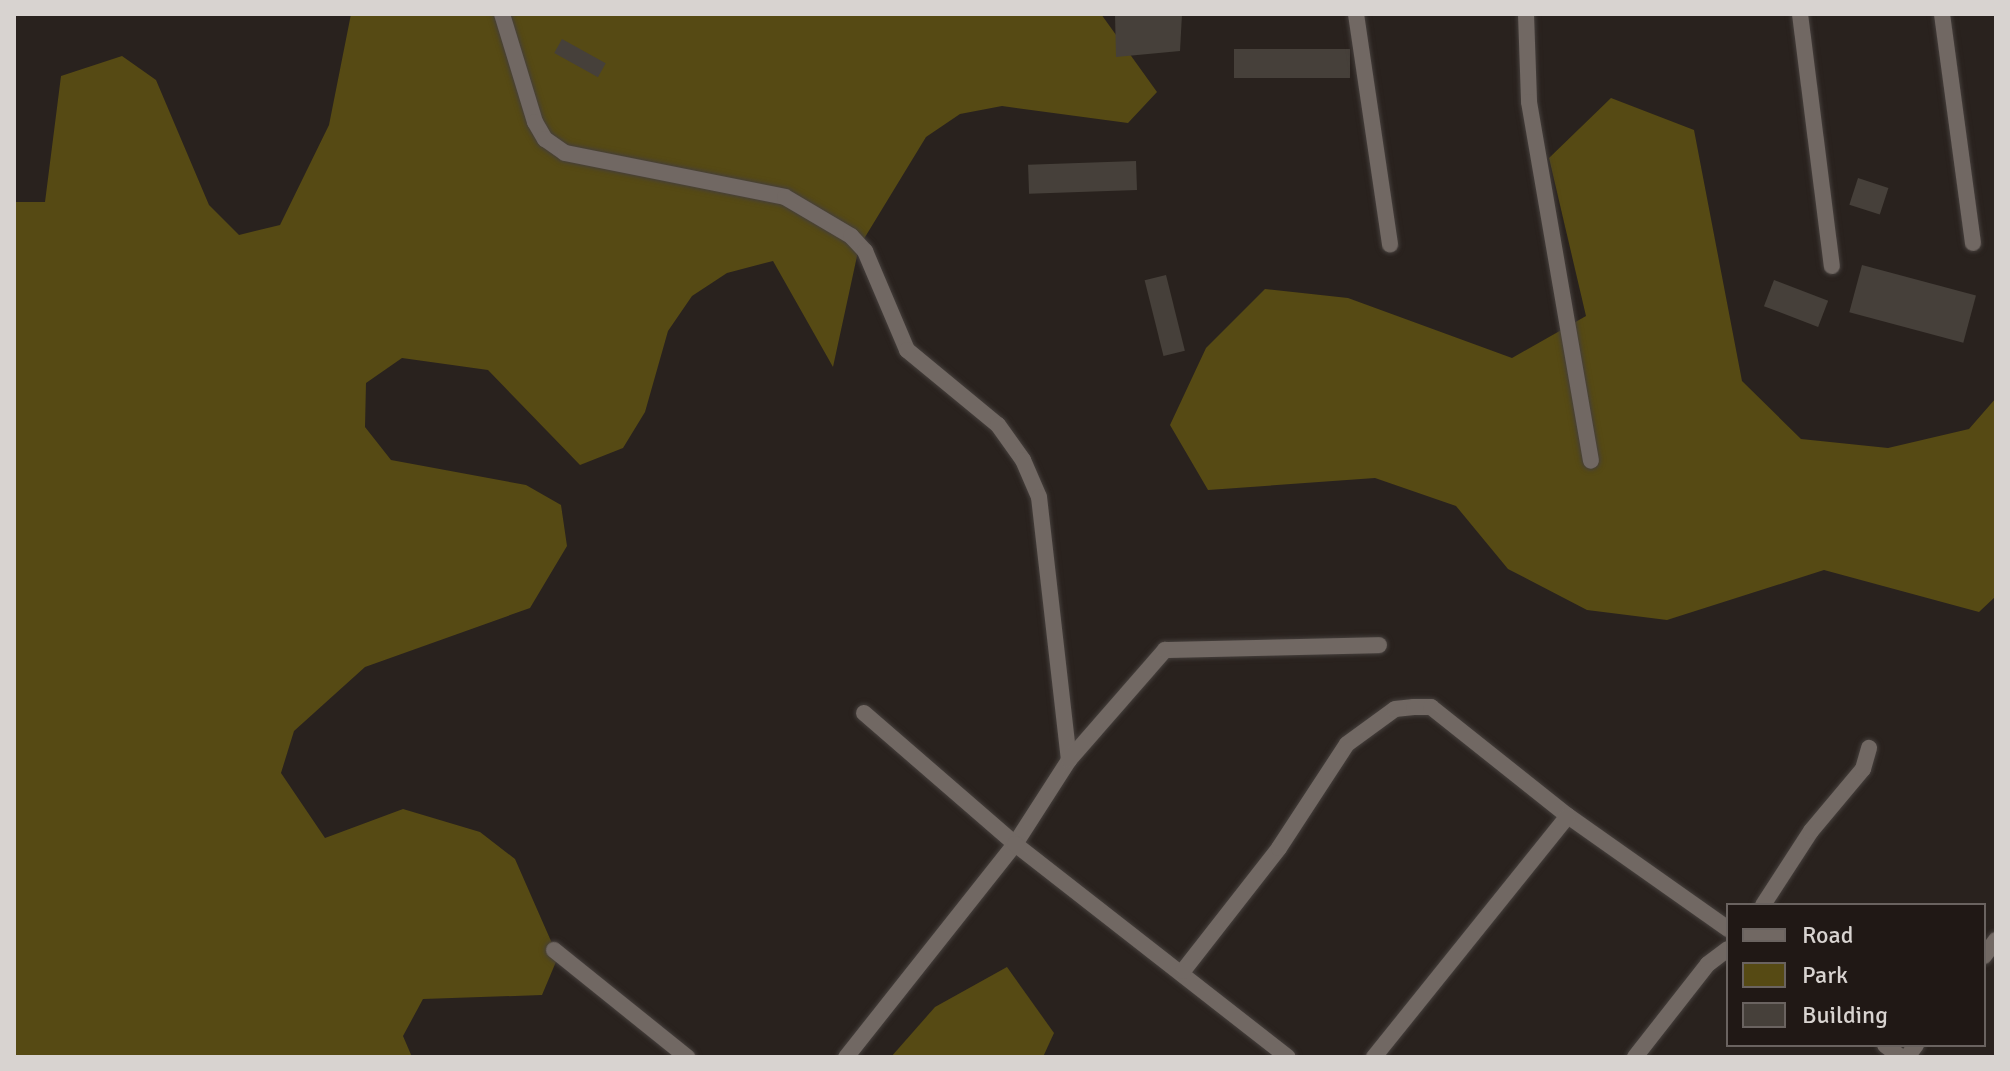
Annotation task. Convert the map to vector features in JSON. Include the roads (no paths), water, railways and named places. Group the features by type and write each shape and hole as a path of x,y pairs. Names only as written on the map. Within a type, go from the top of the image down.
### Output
{"street":[{"path":"502,14 535,122 545,139 565,153 785,197 834,222 865,251 907,350 998,425 1023,460 1039,497 1069,760"},
{"path":"1356,14 1390,245"},
{"path":"1526,14 1529,102 1591,461"},
{"path":"1800,14 1832,266"},
{"path":"1942,14 1973,243"},
{"path":"846,1057 1015,844 1069,760 1165,650 1379,645"},
{"path":"1183,971 1279,848 1347,744 1395,709 1431,707 1568,816 1726,928"},
{"path":"864,713 1015,844 1183,971 1288,1057"},
{"path":"1764,903 1811,831 1863,769 1869,748"},
{"path":"1374,1057 1568,816"},
{"path":"554,950 687,1057"},
{"path":"1635,1057 1708,964 1726,950"}]}
